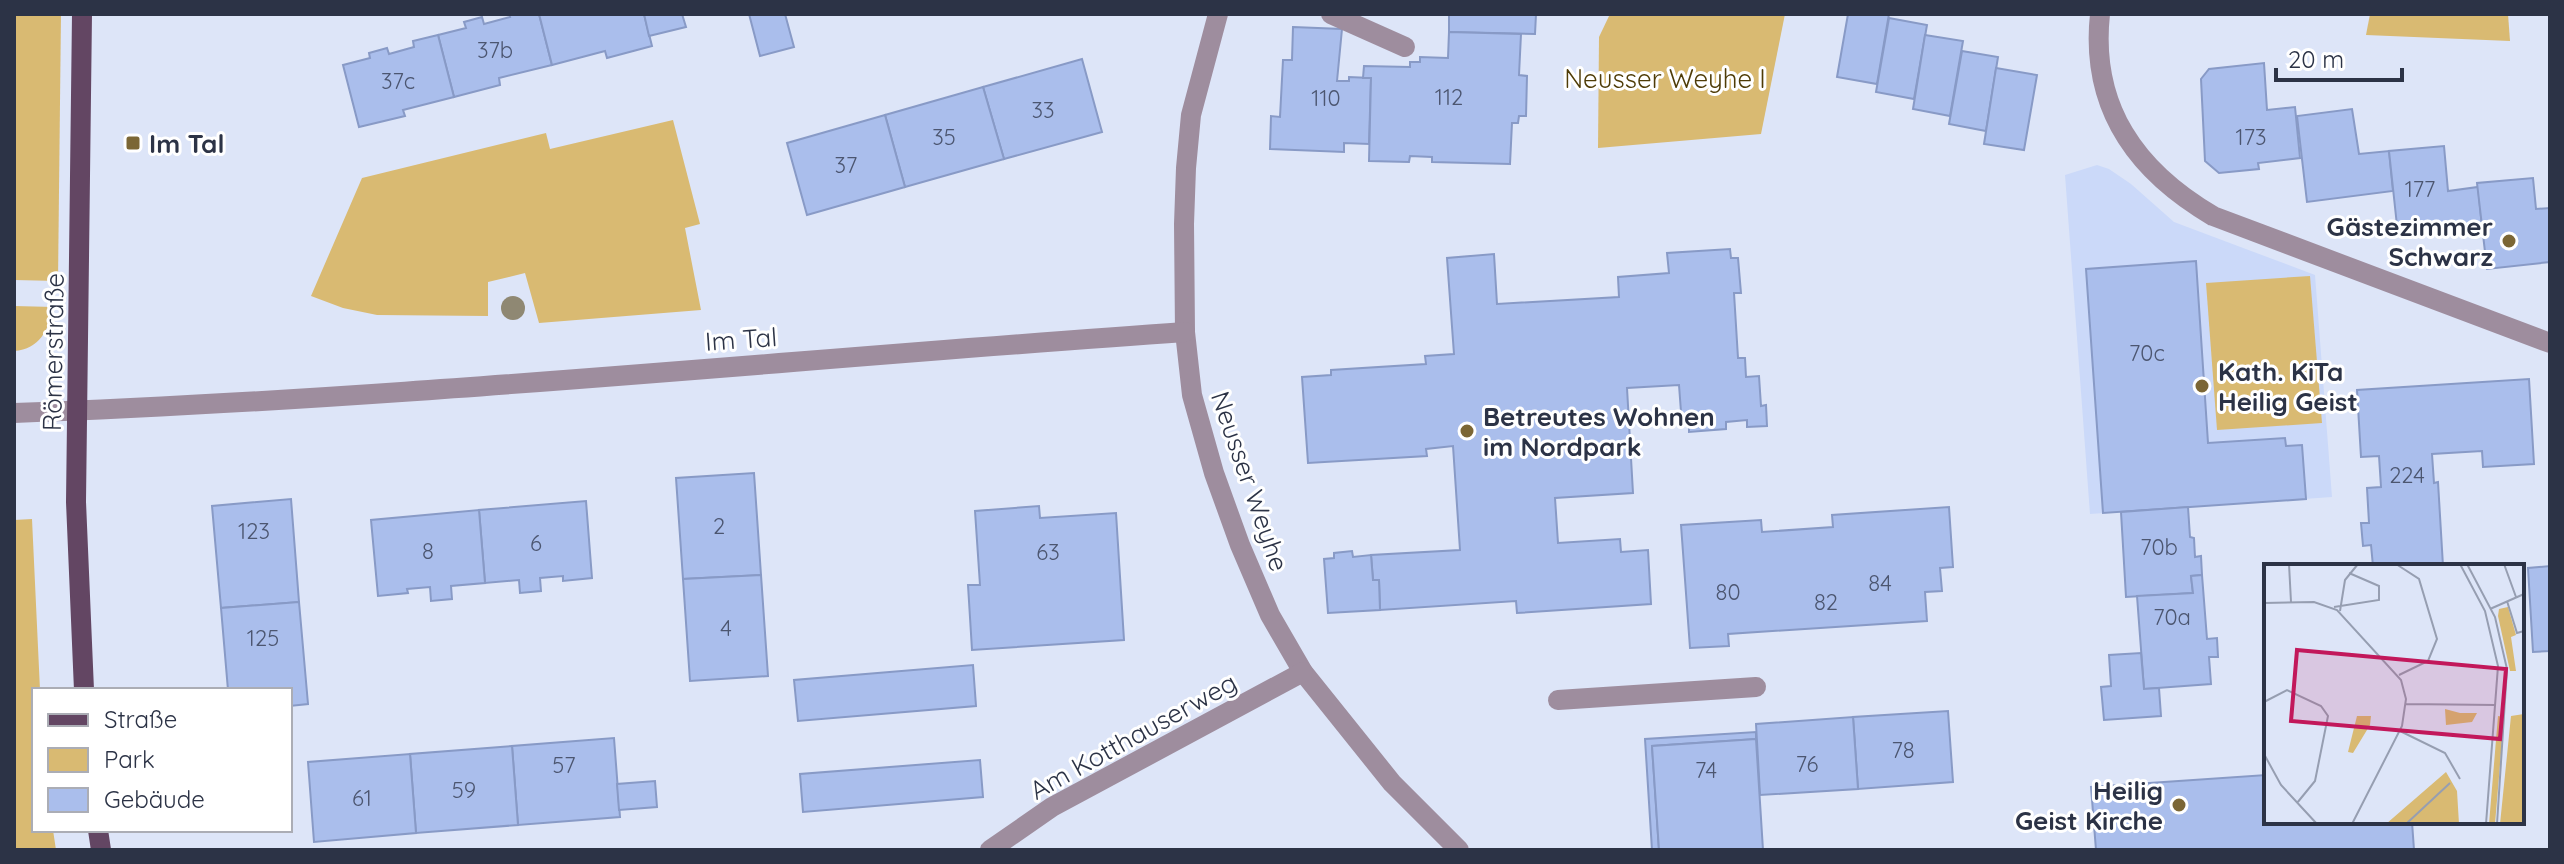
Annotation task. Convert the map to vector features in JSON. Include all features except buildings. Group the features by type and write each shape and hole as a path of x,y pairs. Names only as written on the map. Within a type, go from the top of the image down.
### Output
{"main road":[{"name":"Römerstraße","path":"82,14 76,502 84,688"}],"street":[{"name":"Neusser Weyhe","path":"1218,14 1191,115 1186,168 1185,332 1192,395 1214,473 1270,615 1303,672 1392,783 1459,850"},
{"path":"1331,14 1405,47"},
{"path":"2100,14 2100,63 2111,107 2131,146 2155,175 2182,198 2213,216 2550,343"},
{"name":"Im Tal","path":"14,413 345,395 1185,332"},
{"name":"Am Kotthauserweg","path":"990,850 1052,807 1303,672"},
{"path":"1558,700 1756,687"}],"shaded area":[{"name":"Kath. KiTa Heilig Geist","path":"2097,165 2131,184 2174,222 2315,275 2332,497 2090,514 2065,175"}],"green space":[{"path":"14,14 61,14 58,281 14,280"},
{"name":"Neusser Weyhe I","path":"1610,14 1785,14 1761,134 1598,148 1599,37"},
{"path":"2370,14 2508,14 2510,41 2366,35"},
{"path":"673,120 700,224 685,228 701,310 539,323 525,273 488,282 488,316 377,315 343,308 311,296 362,178 546,133 550,149"},
{"path":"2310,276 2322,423 2217,430 2206,283"},
{"path":"14,306 54,307 42,337 30,347 14,351"},
{"path":"32,519 40,688 32,688 32,832 53,832 56,850 14,850 14,520"}],"place":[{"name":"Im Tal","path":"133,143"},
{"name":"Gästezimmer Schwarz","path":"2509,241"},
{"name":"Kath. KiTa Heilig Geist","path":"2202,386"},
{"name":"Betreutes Wohnen im Nordpark","path":"1467,431"},
{"name":"Heilig Geist Kirche","path":"2179,805"}]}
